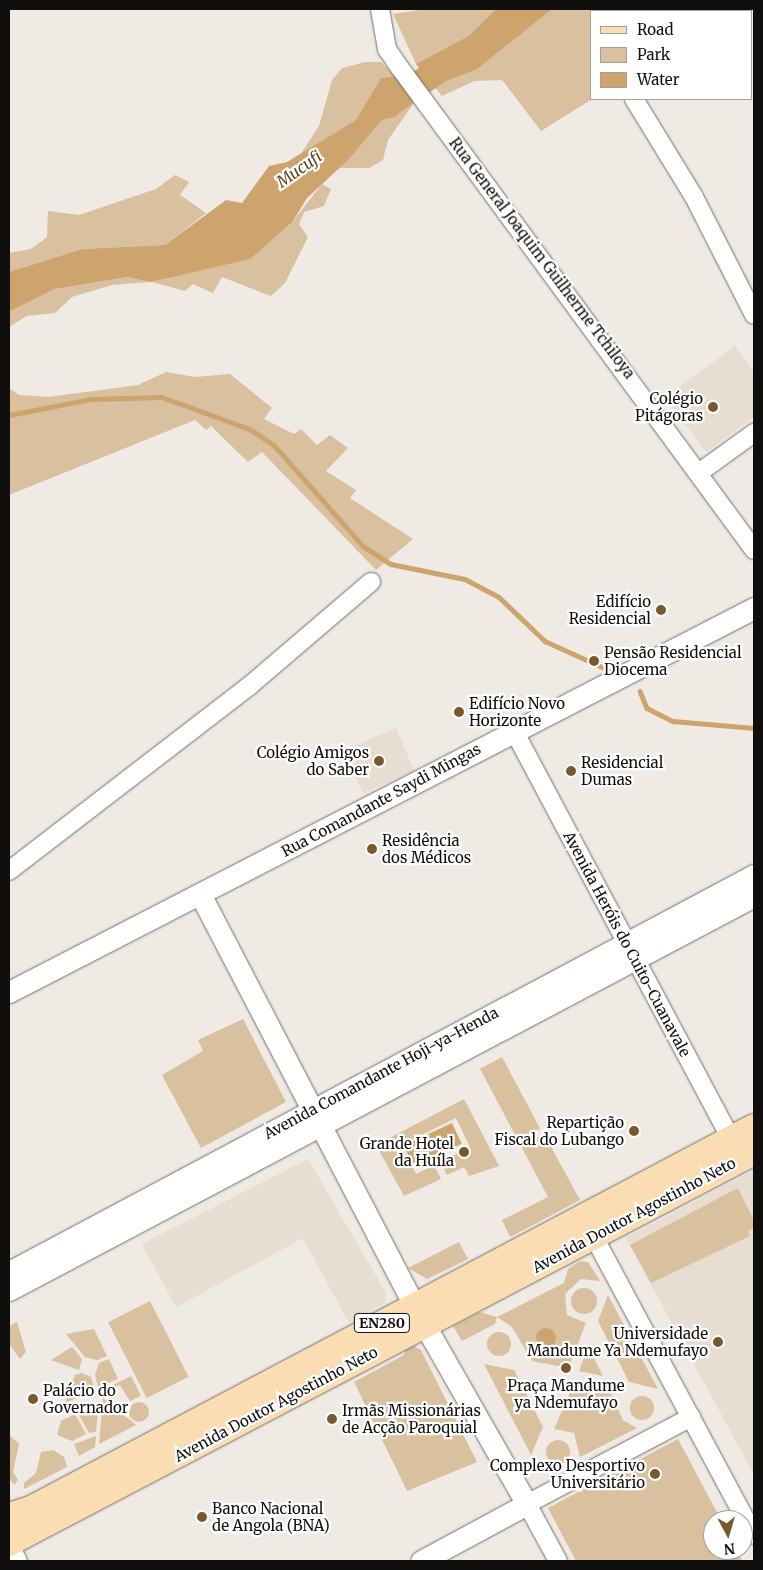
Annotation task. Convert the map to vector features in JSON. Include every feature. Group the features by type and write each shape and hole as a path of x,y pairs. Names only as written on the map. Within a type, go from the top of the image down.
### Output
{"main road":[{"name":"Avenida Doutor Agostinho Neto","path":"9,1543 420,1316 594,1237 742,1150 754,1127"},
{"name":"Avenida Doutor Agostinho Neto","path":"9,1516 33,1508 420,1316 742,1150"}],"street":[{"name":"Rua General Joaquim Guilherme Tchiloya","path":"380,9 387,49 400,68 700,472 754,550"},
{"path":"635,100 694,197 754,315"},
{"path":"700,472 754,433"},
{"path":"9,871 248,687 371,582"},
{"name":"Rua Comandante Saydi Mingas","path":"9,992 201,896 513,730 754,608"},
{"name":"Avenida Heróis do Cuito-Cuanavale","path":"513,730 631,952 742,1150"},
{"name":"Avenida Comandante Hoji-ya-Henda","path":"631,952 754,875"},
{"path":"201,896 420,1316 558,1561"},
{"name":"Avenida Comandante Hoji-ya-Henda","path":"9,1272 317,1118 631,952 754,896"},
{"name":"Avenida Comandante Hoji-ya-Henda","path":"9,1290 317,1118"},
{"path":"594,1237 754,1534"},
{"path":"421,1561 691,1417"},
{"path":"9,1548 16,1561"}],"shaded area":[{"name":"Colégio Pitágoras","path":"735,346 754,372 754,417 706,452 665,397"},
{"name":"Colégio Amigos do Saber","path":"396,728 414,771 363,793 344,750"},
{"path":"308,1159 386,1293 385,1303 349,1323 303,1238 176,1307 142,1244"},
{"name":"Universidade Mandume Ya Ndemufayo","path":"754,1170 754,1475 626,1238"}],"green space":[{"path":"427,9 737,9 590,10 590,100 541,131 502,80 474,81 442,96 416,64 393,14"},
{"path":"365,62 381,62 395,76 381,78 357,120 300,155 319,126 332,80 342,68"},
{"path":"411,98 413,104 388,140 383,160 369,168 340,168 382,120 396,117"},
{"path":"175,175 189,182 180,195 206,213 165,245 82,249 9,272 9,253 31,249 47,237 48,211 79,215 156,189"},
{"path":"322,184 331,189 324,206 304,212 299,224 308,237 285,283 271,296 222,277 213,293 193,284 185,291 151,282 171,277 293,221"},
{"path":"127,277 151,282 112,285 72,297 55,313 27,316 9,327 9,312 55,289"},
{"path":"166,372 195,377 230,374 272,408 264,419 294,434 301,429 317,445 330,435 348,448 326,471 356,490 350,498 413,539 376,570 262,452 248,462 211,426 206,430 195,420 9,495 9,388 19,395 48,397 138,385"},
{"path":"243,1019 286,1102 201,1148 162,1075 203,1051 198,1040"},
{"path":"502,1057 540,1129 518,1140 480,1069"},
{"path":"464,1099 499,1166 469,1176 464,1167 447,1175 441,1162 470,1147 456,1118 401,1145 416,1174 434,1165 441,1179 404,1196 376,1145"},
{"path":"544,1134 580,1200 510,1237 502,1220 548,1197 521,1146"},
{"path":"738,1188 754,1221 754,1228 748,1231 750,1236 651,1283 630,1245"},
{"path":"459,1242 468,1259 427,1279 408,1268"},
{"path":"580,1261 588,1262 600,1281 581,1279 565,1294 567,1315 586,1323 568,1368 532,1361 512,1327 497,1317 564,1283 568,1269"},
{"path":"584,1288 593,1292 597,1301 593,1310 584,1314 575,1310 571,1301 575,1292"},
{"path":"608,1295 658,1389 629,1382 598,1321"},
{"path":"150,1301 189,1377 147,1398 108,1322"},
{"path":"480,1312 497,1317 495,1324 462,1341 453,1326"},
{"path":"17,1322 26,1352 20,1359 9,1344 9,1326"},
{"path":"94,1329 107,1356 97,1360 85,1357 66,1334"},
{"path":"499,1332 508,1335 511,1344 508,1353 499,1356 490,1353 487,1344 490,1335"},
{"path":"408,1343 421,1350 477,1462 407,1491 354,1382 404,1355"},
{"path":"72,1347 82,1359 79,1370 51,1360"},
{"path":"588,1347 603,1376 579,1371"},
{"path":"109,1359 118,1379 98,1387 95,1375 99,1363"},
{"path":"484,1364 514,1370 543,1427 531,1455"},
{"path":"81,1373 91,1377 95,1390 65,1403 75,1375"},
{"path":"131,1376 141,1396 130,1401 120,1385 113,1388 112,1399 101,1391"},
{"path":"575,1381 608,1388 623,1420 637,1428 580,1457 574,1433 554,1429"},
{"path":"637,1396 647,1396 654,1403 654,1413 647,1420 637,1420 630,1413 630,1403"},
{"path":"103,1398 136,1425 99,1444"},
{"path":"99,1402 96,1432 89,1433 78,1413"},
{"path":"135,1402 143,1402 149,1408 149,1416 143,1422 135,1422 129,1416 129,1408"},
{"path":"75,1414 86,1434 72,1441 57,1435 61,1421"},
{"path":"9,1435 19,1444 13,1472 18,1480 14,1485 9,1478"},
{"path":"96,1436 95,1447 79,1456 74,1444"},
{"name":"Complexo Desportivo Universitário","path":"678,1439 716,1510 703,1510 703,1560 742,1561 576,1561 548,1508"},
{"path":"553,1440 563,1440 570,1447 570,1457 563,1464 553,1464 546,1457 546,1447"},
{"path":"53,1450 64,1457 67,1467 24,1489 24,1483 36,1473 41,1452"}],"water":[{"path":"496,9 552,9 477,69 433,86 416,64 469,36"},
{"path":"395,76 411,98 396,117 382,120 347,161 307,198 293,221 250,259 151,282 127,277 55,289 9,312 9,272 82,249 165,245 226,200 242,203 269,166 287,162 356,120 381,78"},
{"path":"452,1123 462,1144 414,1166 404,1145"},
{"path":"542,1328 550,1328 556,1334 556,1342 550,1348 542,1348 536,1342 536,1334"}],"waterway":[{"name":"Mucufi","path":"392,102 457,58"},
{"path":"9,415 91,399 162,397 250,429 274,445 363,546 391,564 465,579 499,597 545,641 602,667"},
{"path":"640,691 647,708 673,721 754,728"}],"place":[{"name":"Colégio Pitágoras","path":"713,407"},
{"name":"Edifício Residencial","path":"661,610"},
{"name":"Pensão Residencial Diocema","path":"594,661"},
{"name":"Edifício Novo Horizonte","path":"459,712"},
{"name":"Colégio Amigos do Saber","path":"379,761"},
{"name":"Residencial Dumas","path":"571,771"},
{"name":"Residência dos Médicos","path":"372,849"},
{"name":"Repartição Fiscal do Lubango","path":"634,1131"},
{"name":"Grande Hotel da Huíla","path":"464,1152"},
{"name":"Universidade Mandume Ya Ndemufayo","path":"718,1342"},
{"name":"Praça Mandume ya Ndemufayo","path":"566,1368"},
{"name":"Palácio do Governador","path":"33,1399"},
{"name":"Irmãs Missionárias de Acção Paroquial","path":"332,1419"},
{"name":"Complexo Desportivo Universitário","path":"655,1474"},
{"name":"Banco Nacional de Angola (BNA)","path":"202,1517"}]}
